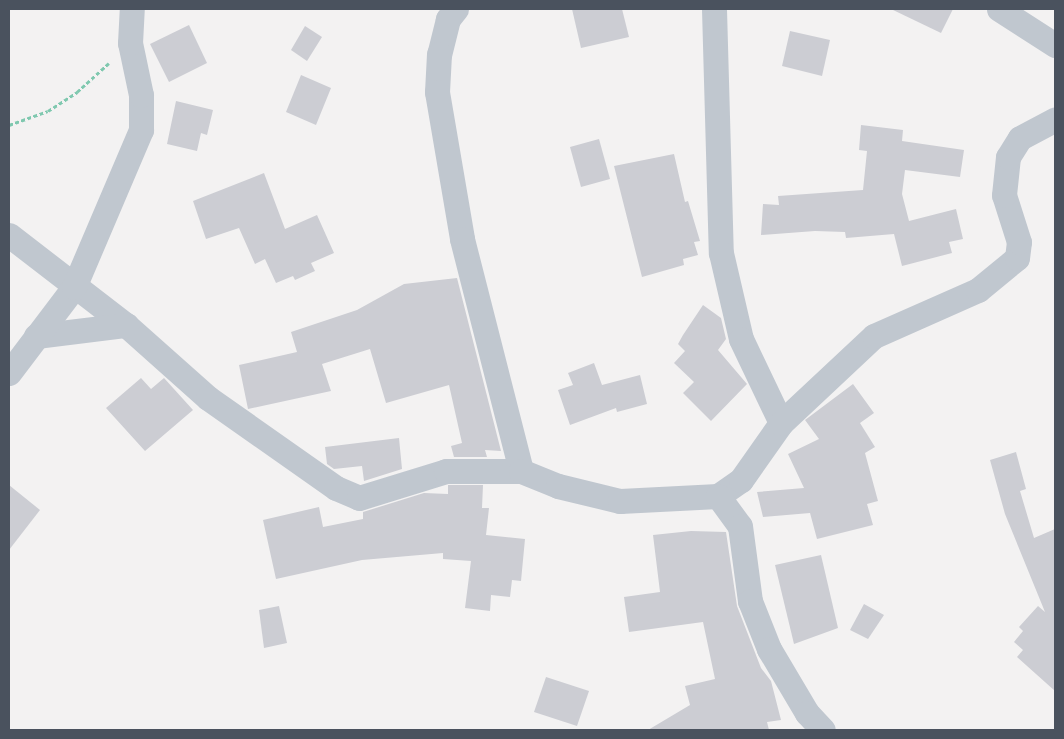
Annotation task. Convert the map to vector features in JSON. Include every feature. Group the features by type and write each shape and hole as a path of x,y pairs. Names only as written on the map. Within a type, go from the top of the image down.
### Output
{"street":[{"path":"9,373 74,287 141,130 140,95 130,43 132,9"},
{"path":"456,9 448,19 439,54 437,92 462,239 521,471"},
{"path":"714,9 721,252 741,339 781,423"},
{"path":"999,9 1055,45"},
{"path":"9,235 74,287 126,325 208,398 336,488 359,498 446,471 521,471 558,486 620,501 718,496 741,480 781,423 874,336 978,290 1017,258 1019,242 1004,194 1008,157 1020,138 1055,119"},
{"path":"36,336 126,325"},
{"path":"718,496 740,526 750,601 769,649 807,713 823,730"}],"path":[{"path":"9,125 48,111 78,92 130,43"}],"building":[{"path":"572,9 622,9 629,37 581,48"},
{"path":"891,9 953,9 941,33"},
{"path":"189,25 207,63 169,82 150,44"},
{"path":"305,26 322,37 307,61 291,50"},
{"path":"790,31 830,40 822,76 782,66"},
{"path":"301,75 331,88 316,125 286,112"},
{"path":"176,101 213,110 207,135 201,133 197,151 167,144"},
{"path":"861,125 903,130 902,141 964,150 960,177 905,170 902,194 909,221 956,209 963,239 949,242 952,253 902,266 894,234 846,238 845,232 815,231 761,235 763,204 779,205 778,196 863,190 867,151 859,150"},
{"path":"599,139 610,179 581,187 570,147"},
{"path":"674,154 685,202 688,201 700,241 694,242 698,255 683,259 684,265 642,277 614,166"},
{"path":"264,173 285,229 317,215 334,253 311,263 315,271 295,280 293,276 276,283 265,259 255,264 239,228 206,239 193,201"},
{"path":"457,278 501,451 485,450 487,457 454,457 451,446 462,443 449,385 386,403 370,349 322,364 331,391 248,409 239,365 297,352 291,332 357,310 404,284"},
{"path":"703,305 721,318 726,339 718,350 747,384 711,421 683,393 694,382 674,363 685,351 678,344"},
{"path":"594,363 602,385 640,375 647,404 617,412 616,408 570,425 558,390 573,385 568,373"},
{"path":"141,378 151,389 164,378 193,410 145,451 106,408"},
{"path":"853,384 874,413 860,423 875,447 865,453 878,501 867,504 873,525 817,539 810,513 763,517 757,492 804,488 788,454 819,439 805,420"},
{"path":"399,438 402,469 364,481 362,466 334,469 327,464 325,447"},
{"path":"1016,452 1026,489 1020,491 1034,538 1055,529 1055,691 1017,657 1023,650 1014,642 1023,631 1019,627 1038,606 1045,612 1005,514 990,460"},
{"path":"9,485 40,510 9,550"},
{"path":"448,485 483,485 482,508 489,508 486,535 525,539 521,581 512,580 510,597 491,595 490,611 465,608 471,561 443,559 443,553 362,560 276,579 263,520 319,507 323,527 363,519 363,512 424,493 448,494"},
{"path":"691,531 726,532 737,606 761,668 771,681 781,720 767,722 769,730 648,730 690,705 685,686 715,679 703,622 629,632 624,597 660,592 653,535"},
{"path":"821,555 838,628 794,644 775,565"},
{"path":"864,604 884,615 868,639 850,630"},
{"path":"279,606 287,643 264,648 259,610"},
{"path":"546,677 589,691 577,726 534,712"}]}
